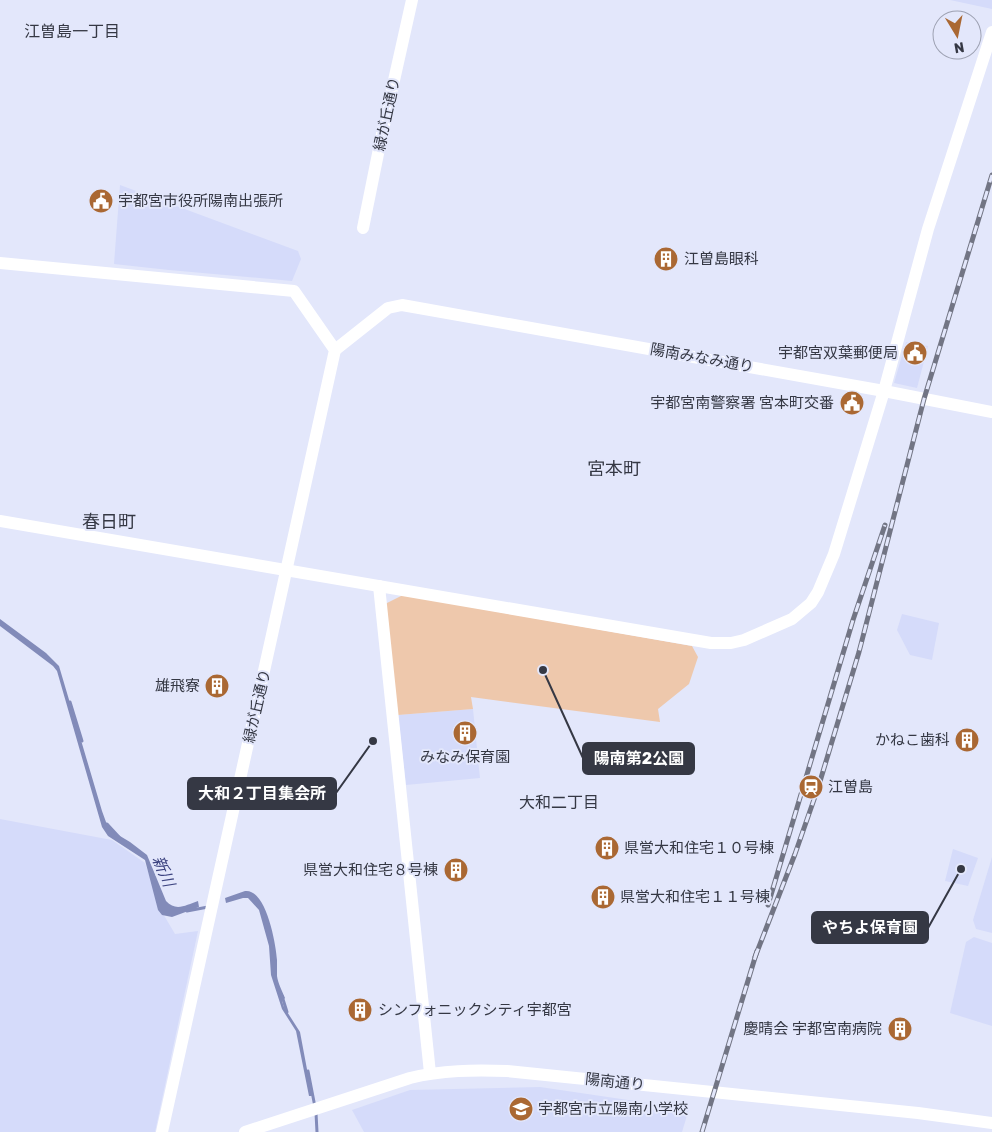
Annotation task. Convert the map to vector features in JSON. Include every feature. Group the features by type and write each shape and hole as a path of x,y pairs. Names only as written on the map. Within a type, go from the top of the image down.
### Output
{"street":[{"name":"緑が丘通り","path":"363,228 412,0"},
{"path":"0,521 711,643 731,643 744,640 792,619 806,607 818,592 834,554 884,391 928,229 992,32"},
{"path":"0,263 294,291 335,350"},
{"name":"陽南みなみ通り","path":"335,350 388,308 411,306 992,412"},
{"name":"緑が丘通り","path":"162,1132 335,350"},
{"path":"379,586 430,1073"},
{"name":"陽南通り","path":"245,1132 410,1078 430,1073 480,1070 507,1070 898,1111 990,1123"}],"shaded area":[{"path":"950,0 992,0 992,9"},
{"path":"120,185 298,251 301,259 292,281 114,264"},
{"path":"906,342 928,346 917,388 894,383"},
{"path":"403,595 692,646 698,657 689,684 658,709 660,722 471,697 473,709 398,715 385,604"},
{"path":"902,614 939,623 932,660 910,655 897,630"},
{"path":"0,619 46,653 59,666 106,822 115,833 147,855 166,901 177,907 198,901 199,907 172,917 162,915 158,910 145,860 108,836 102,827 57,671 0,626"},
{"path":"473,709 480,778 406,785 398,715"},
{"path":"0,819 112,840 145,863 162,912 175,934 198,931 155,1132 0,1132"},
{"path":"953,849 978,858 968,886 945,881"},
{"path":"992,857 992,933 976,929 973,920"},
{"path":"245,891 252,892 259,898 272,930 277,960 277,976 285,998 282,1001 300,1032 312,1096 309,1096 296,1031 282,1009 271,975 269,946 259,910 248,898 226,903 225,898"},
{"path":"974,937 992,943 992,1026 950,1013 966,942"},
{"name":"宇都宮市立陽南小学校","path":"540,1087 689,1109 682,1132 364,1132 352,1110 410,1090"}],"waterway":[{"name":"新川","path":"70,702 82,741"},
{"name":"新川","path":"107,824 119,837"},
{"name":"新川","path":"187,911 208,907"},
{"name":"新川","path":"282,996 287,1012"},
{"name":"新川","path":"308,1071 315,1107"},
{"name":"新川","path":"316,1113 317,1132"}],"railway":[{"path":"755,957 795,854 818,788 859,652 924,399 992,175"},
{"path":"768,905 853,620 885,525"},
{"path":"702,1132 757,951"}],"place":[{"name":"宇都宮市役所陽南出張所","path":"101,201"},
{"name":"江曽島眼科","path":"666,259"},
{"name":"宇都宮双葉郵便局","path":"915,353"},
{"name":"宇都宮南警察署 宮本町交番","path":"852,403"},
{"name":"陽南第2公園","path":"543,670"},
{"name":"雄飛寮","path":"217,686"},
{"name":"みなみ保育園","path":"465,733"},
{"name":"かねこ歯科","path":"967,740"},
{"name":"大和２丁目集会所","path":"373,741"},
{"name":"江曽島","path":"811,787"},
{"name":"県営大和住宅１０号棟","path":"607,848"},
{"name":"やちよ保育園","path":"961,869"},
{"name":"県営大和住宅８号棟","path":"456,870"},
{"name":"県営大和住宅１１号棟","path":"603,897"},
{"name":"シンフォニックシティ宇都宮","path":"360,1010"},
{"name":"慶晴会 宇都宮南病院","path":"900,1029"},
{"name":"宇都宮市立陽南小学校","path":"521,1109"}],"district":[{"name":"江曽島一丁目","path":"72,31"},
{"name":"宮本町","path":"614,469"},
{"name":"春日町","path":"109,522"},
{"name":"大和二丁目","path":"559,802"}]}
